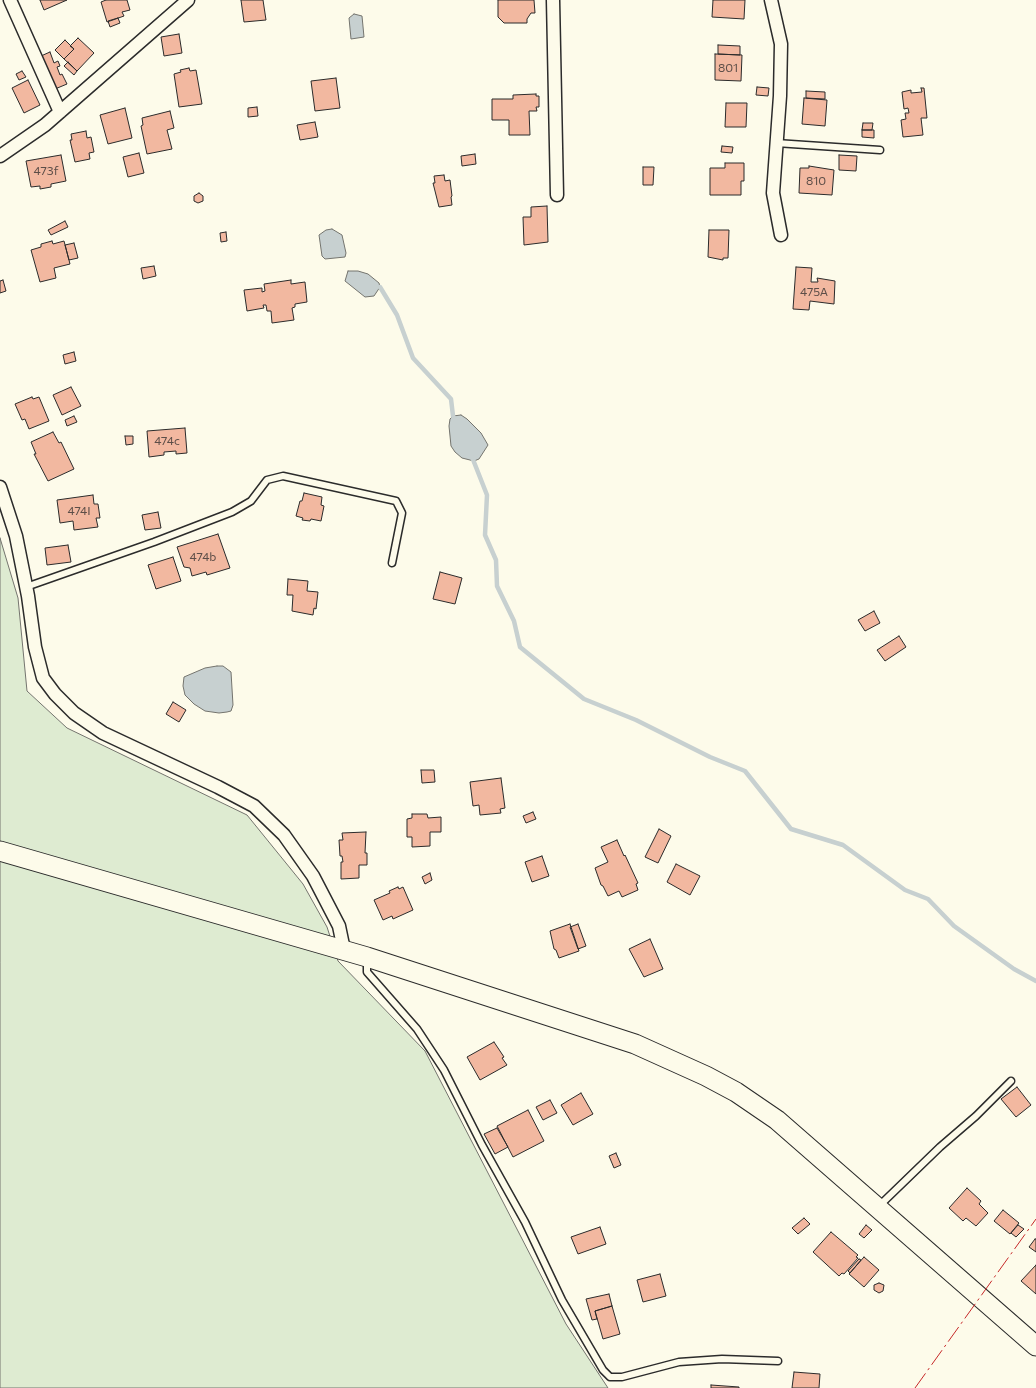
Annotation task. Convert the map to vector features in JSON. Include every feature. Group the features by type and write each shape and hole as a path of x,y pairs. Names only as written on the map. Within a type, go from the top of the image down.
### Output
{"street":[{"path":"10,0 60,112"},
{"path":"0,156 45,125 188,0"},
{"path":"553,0 557,195"},
{"path":"771,0 781,44 780,96 773,193 781,235"},
{"path":"0,487 16,536 35,647 43,678 55,694 74,713 103,733 218,786 254,806 284,834 314,876 340,926 344,950"},
{"path":"0,851 366,957 635,1044 706,1076 736,1092 777,1120 1036,1346"}],"lane":[{"path":"776,143 880,150"},
{"path":"26,586 154,542 232,512 251,501 268,480 283,476 396,501 402,513 392,564"},
{"path":"366,957 367,972 416,1029 444,1070 482,1145 525,1222 562,1300 603,1370 610,1377 622,1377 679,1362 722,1358 778,1361"},
{"path":"878,1207 1011,1081"}],"green space":[{"path":"0,538 18,598 27,691 67,728 247,815 303,884 327,927 338,961 425,1051 566,1324 608,1388 0,1388"}],"shaded area":[{"path":"354,14 362,16 364,37 351,39 349,18"},
{"path":"332,229 342,235 346,253 345,257 325,259 322,256 319,235 326,230"},
{"path":"348,271 368,274 379,283 380,287 374,296 365,297 345,281"},
{"path":"461,415 481,433 488,445 479,459 474,461 462,458 451,446 450,419 453,416"},
{"path":"223,666 231,672 233,705 231,711 219,713 205,711 185,695 184,677 205,668"}],"building":[{"path":"40,0 67,0 44,10"},
{"path":"106,0 127,0 130,10 122,12 124,16 107,22 101,2"},
{"path":"241,0 263,0 266,20 244,22"},
{"path":"498,0 534,0 535,13 531,13 527,23 504,23 498,17"},
{"path":"713,0 745,0 744,19 712,17"},
{"path":"118,18 120,23 110,27 108,21"},
{"path":"179,34 182,53 164,56 161,37"},
{"path":"78,38 94,53 77,71 64,59 74,49 70,46"},
{"path":"65,40 74,49 64,59 55,50"},
{"path":"718,45 740,46 740,55 718,54"},
{"path":"50,52 54,63 58,61 60,66 57,67 60,75 62,74 67,84 55,89 41,56"},
{"path":"715,54 742,55 741,81 715,80"},
{"path":"68,62 77,71 74,75 64,66"},
{"path":"189,68 190,71 196,70 202,104 179,107 174,74"},
{"path":"22,71 26,77 19,80 16,74"},
{"path":"336,78 340,108 315,111 311,81"},
{"path":"28,80 40,105 24,113 12,88"},
{"path":"757,87 769,88 768,96 756,95"},
{"path":"921,88 924,88 927,118 921,118 923,135 903,137 901,120 906,119 905,113 909,113 908,108 904,109 902,92 911,90 911,93 922,92"},
{"path":"806,91 825,92 825,99 806,98"},
{"path":"536,94 536,96 539,96 539,107 536,107 537,111 529,111 530,135 509,135 509,120 492,120 492,99 513,99 513,95"},
{"path":"804,98 827,100 825,126 802,124"},
{"path":"726,103 747,103 746,127 725,127"},
{"path":"257,107 258,116 248,117 248,108"},
{"path":"125,108 132,138 108,144 100,115"},
{"path":"170,111 174,128 167,130 172,149 147,154 141,126 143,125 142,118"},
{"path":"315,122 318,137 300,140 297,125"},
{"path":"863,123 873,123 872,130 862,130"},
{"path":"862,130 874,130 874,138 862,137"},
{"path":"86,131 87,138 91,137 94,152 89,153 90,159 75,162 70,140 72,140 71,134"},
{"path":"722,146 733,147 732,153 721,152"},
{"path":"139,153 144,173 128,177 123,157"},
{"path":"475,154 476,164 462,166 461,156"},
{"path":"61,155 66,181 51,184 51,187 40,189 40,186 31,187 26,161"},
{"path":"839,155 857,156 856,171 839,170"},
{"path":"725,163 744,163 744,181 741,181 741,195 710,195 710,168 725,168"},
{"path":"809,166 834,170 832,195 799,193 800,168 809,168"},
{"path":"643,167 654,167 653,185 643,185"},
{"path":"444,175 445,181 450,180 452,205 439,207 433,183 435,183 434,176"},
{"path":"199,193 203,196 203,201 198,203 194,201 194,196"},
{"path":"547,206 548,242 524,245 523,217 531,217 531,207"},
{"path":"65,221 68,227 51,235 48,230"},
{"path":"709,230 729,230 728,258 723,258 723,260 708,257"},
{"path":"226,232 227,241 221,242 220,233"},
{"path":"52,241 53,244 64,241 70,264 54,268 56,278 40,282 31,250 41,247 41,244"},
{"path":"74,243 78,258 69,260 65,245"},
{"path":"154,266 156,276 143,279 141,268"},
{"path":"796,267 812,268 811,282 818,282 817,278 835,281 834,304 810,301 809,310 793,309"},
{"path":"3,280 6,291 0,293 0,281"},
{"path":"291,280 291,284 305,282 307,302 295,304 295,307 292,308 294,320 272,323 271,311 267,311 266,305 263,305 264,308 247,311 244,290 262,288 262,292 265,291 264,284"},
{"path":"74,352 76,361 65,364 63,355"},
{"path":"71,387 81,406 62,415 53,395"},
{"path":"32,397 33,399 39,397 49,421 29,429 25,419 22,420 15,404"},
{"path":"74,416 77,422 67,426 65,420"},
{"path":"185,428 187,453 176,454 176,451 164,452 164,455 149,457 147,431"},
{"path":"53,432 59,443 61,442 74,469 48,481 34,454 36,454 31,442"},
{"path":"125,436 133,436 133,444 126,445"},
{"path":"304,493 322,497 321,505 324,506 321,521 302,520 303,518 296,516"},
{"path":"93,495 94,504 98,504 100,518 96,518 98,527 74,530 73,521 60,523 57,500"},
{"path":"158,512 161,528 145,530 142,515"},
{"path":"218,534 230,568 207,575 206,572 192,576 190,568 184,567 177,547"},
{"path":"68,545 71,562 47,565 45,548"},
{"path":"173,557 181,581 156,589 148,565"},
{"path":"440,572 462,578 455,604 433,599"},
{"path":"288,579 308,581 307,591 318,592 316,609 314,608 313,615 292,611 293,595 287,595"},
{"path":"874,611 880,623 865,631 858,620"},
{"path":"899,636 906,647 885,661 877,650"},
{"path":"173,702 186,710 179,722 166,714"},
{"path":"421,770 434,770 435,782 422,783"},
{"path":"501,778 505,808 500,809 501,813 480,815 479,805 473,806 470,782"},
{"path":"533,812 536,819 526,823 523,816"},
{"path":"412,814 427,814 428,818 441,817 441,832 430,832 430,846 412,847 412,837 407,837 407,819 412,818"},
{"path":"659,829 671,836 658,863 645,857"},
{"path":"366,832 365,853 367,853 367,865 359,865 359,878 341,879 341,862 343,862 342,856 340,856 339,840 343,840 342,833"},
{"path":"617,840 638,883 636,884 638,890 622,897 619,891 608,896 601,885 595,868 608,862 601,847"},
{"path":"542,856 549,876 532,882 525,862"},
{"path":"676,864 700,876 690,895 667,882"},
{"path":"430,873 432,880 425,884 422,877"},
{"path":"398,887 399,889 403,887 413,910 393,919 392,916 383,920 374,900"},
{"path":"570,924 579,951 559,958 554,949 550,931"},
{"path":"578,924 586,946 578,949 570,927"},
{"path":"650,939 663,969 644,977 629,949"},
{"path":"494,1042 507,1065 480,1080 467,1057"},
{"path":"1017,1087 1031,1105 1016,1117 1001,1099"},
{"path":"581,1093 593,1114 573,1125 561,1105"},
{"path":"550,1100 557,1113 543,1120 536,1107"},
{"path":"528,1110 544,1141 513,1157 497,1126"},
{"path":"497,1128 508,1147 495,1154 484,1134"},
{"path":"616,1153 621,1165 614,1168 609,1156"},
{"path":"967,1188 981,1201 979,1204 988,1213 976,1226 966,1218 963,1221 949,1208"},
{"path":"1003,1210 1019,1223 1010,1234 994,1221"},
{"path":"804,1218 810,1224 798,1234 792,1228"},
{"path":"866,1225 872,1230 864,1238 859,1234"},
{"path":"1018,1225 1024,1229 1016,1237 1011,1233"},
{"path":"600,1227 606,1244 578,1254 571,1237"},
{"path":"831,1232 858,1255 856,1257 858,1258 844,1274 842,1273 839,1276 813,1252"},
{"path":"1036,1239 1036,1252 1029,1247"},
{"path":"864,1257 879,1270 864,1287 849,1274"},
{"path":"859,1259 861,1260 850,1273 848,1271"},
{"path":"1036,1265 1036,1294 1021,1281"},
{"path":"660,1274 666,1296 643,1302 637,1280"},
{"path":"879,1283 884,1285 883,1291 879,1293 874,1290 874,1285"},
{"path":"609,1294 612,1306 595,1311 597,1319 592,1320 586,1299"},
{"path":"612,1306 620,1334 603,1339 595,1311"},
{"path":"794,1372 820,1374 819,1388 792,1388"},
{"path":"711,1385 739,1387 739,1388 711,1388"}],"waterway":[{"path":"380,287 397,315 413,358 451,399 455,420"},
{"path":"472,457 487,495 485,535 496,560 497,586 514,621 520,647 584,699 636,720 710,757 745,771 791,829 843,845 905,890 928,899 954,926 1014,969 1036,981"}],"power":[{"path":"915,1388 1036,1219"}]}
